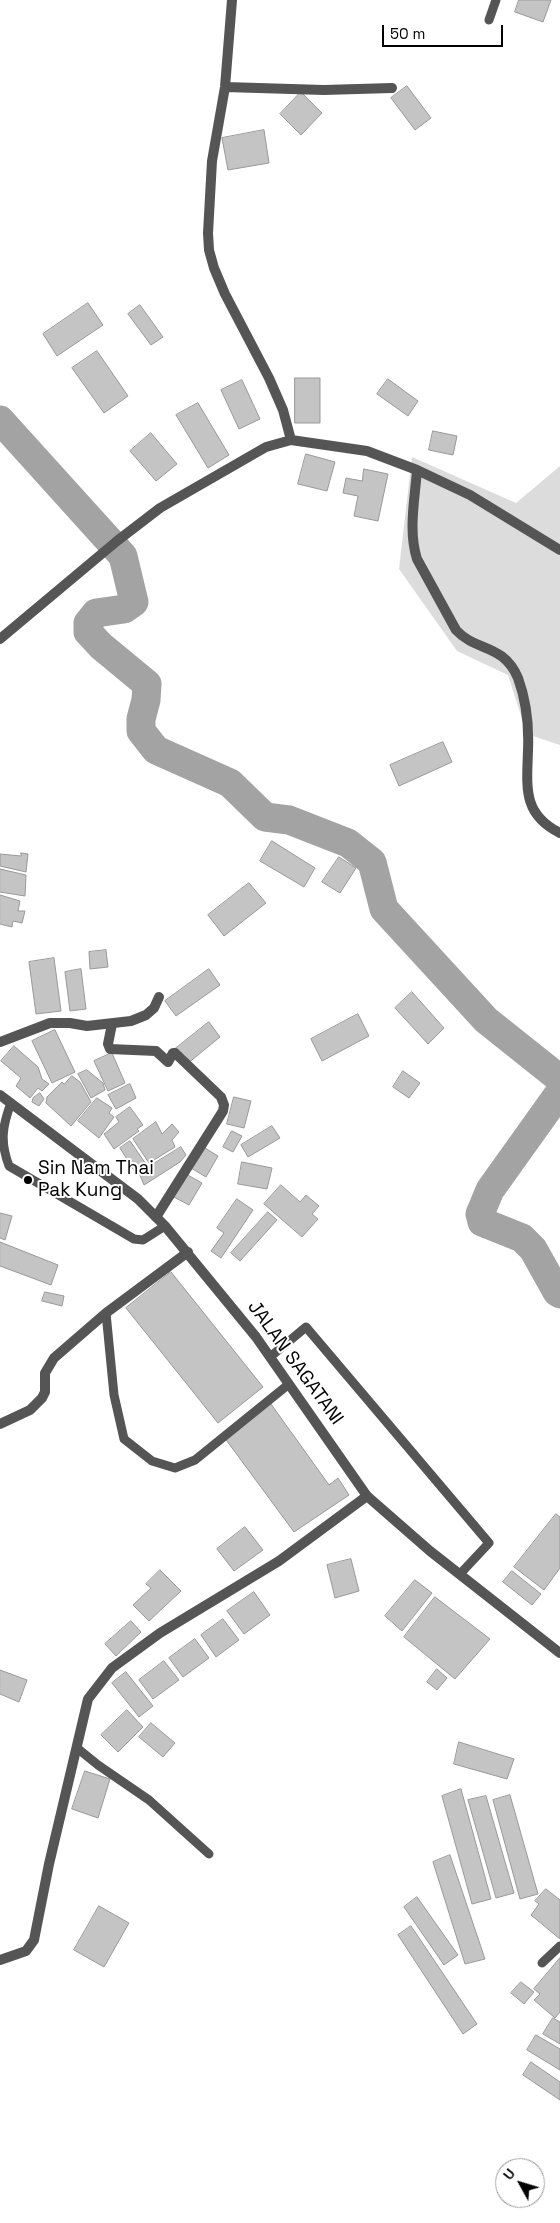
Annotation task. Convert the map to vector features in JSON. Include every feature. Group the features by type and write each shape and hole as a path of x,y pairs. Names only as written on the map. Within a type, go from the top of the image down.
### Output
{"street":[{"path":"232,0 225,87 212,161 208,233 209,250 226,294 270,378 283,410 291,440"},
{"path":"225,87 324,90 392,88"},
{"path":"0,639 117,541 160,508 266,447 291,440 368,451 417,470 470,495 560,550"},
{"path":"417,470 413,526 414,550 417,558 456,630 466,639 501,655 518,678 526,706 528,750 526,777 528,798 539,818 560,833"},
{"path":"0,1042 50,1023 70,1023 87,1026 131,1021 154,1008 159,997"},
{"path":"112,1024 108,1044 110,1049 156,1051 168,1062 175,1053 221,1097 224,1105 156,1217"},
{"name":"JALAN SAGATANI","path":"0,1095 138,1199 165,1226 188,1252 270,1357 367,1496 460,1574 560,1653"},
{"path":"0,1424 30,1410 37,1404 45,1392 45,1372 47,1367 106,1313 188,1252"},
{"path":"0,1960 26,1951 34,1940 49,1864 88,1700 112,1668 160,1633 279,1561 367,1496"}],"lane":[{"path":"489,20 496,0"},
{"path":"11,1103 4,1122 1,1138 2,1152 9,1166 134,1239 143,1240 165,1226"},
{"path":"106,1313 114,1395 124,1439 152,1460 175,1468 195,1460 289,1384"},
{"path":"270,1357 306,1327 489,1544 460,1574"},
{"path":"77,1748 149,1800 210,1854"},
{"path":"542,1963 560,1946"}],"shaded area":[{"path":"412,457 516,503 560,466 560,745 527,734 508,675 457,651 399,569"}],"building":[{"path":"519,0 551,0 543,22 515,12"},
{"path":"407,86 431,118 415,130 391,98"},
{"path":"301,92 322,113 301,135 280,114"},
{"path":"264,130 269,163 228,170 222,138"},
{"path":"88,303 103,325 57,356 43,334"},
{"path":"140,305 163,337 151,345 128,314"},
{"path":"97,351 128,396 104,413 72,368"},
{"path":"295,378 320,378 320,423 295,423"},
{"path":"388,379 418,401 408,416 377,394"},
{"path":"242,380 260,419 239,429 221,390"},
{"path":"198,403 229,455 208,468 176,415"},
{"path":"433,431 457,436 453,455 429,450"},
{"path":"151,433 177,464 156,481 130,451"},
{"path":"306,454 335,462 327,491 298,484"},
{"path":"364,469 388,474 378,521 354,516 358,496 343,493 346,478 362,481"},
{"path":"443,742 452,762 399,786 390,765"},
{"path":"272,841 315,868 304,887 260,861"},
{"path":"21,853 28,854 26,872 0,866 0,854 21,856"},
{"path":"339,857 356,868 340,893 322,882"},
{"path":"0,869 26,875 25,896 0,892"},
{"path":"249,883 266,903 224,936 208,915"},
{"path":"0,895 20,901 18,911 25,911 22,923 13,921 12,927 0,924"},
{"path":"106,950 108,967 90,969 89,952"},
{"path":"54,958 61,1011 36,1014 29,962"},
{"path":"81,969 86,1009 70,1011 65,972"},
{"path":"209,969 220,985 176,1016 165,1001"},
{"path":"412,992 444,1028 428,1044 395,1008"},
{"path":"358,1014 369,1036 322,1061 311,1039"},
{"path":"209,1022 220,1037 187,1064 175,1049"},
{"path":"55,1030 75,1072 52,1083 32,1041"},
{"path":"14,1046 38,1067 42,1079 49,1084 42,1091 38,1088 30,1098 16,1086 21,1078 1,1061"},
{"path":"112,1053 125,1083 108,1091 94,1061"},
{"path":"87,1070 103,1083 105,1090 91,1098 78,1074"},
{"path":"403,1071 420,1083 409,1098 393,1087"},
{"path":"72,1076 80,1082 91,1102 71,1126 46,1103 47,1097 62,1082 64,1084"},
{"path":"130,1084 136,1098 116,1109 108,1095"},
{"path":"40,1093 44,1099 39,1106 32,1102 33,1098"},
{"path":"234,1097 251,1101 244,1128 227,1124"},
{"path":"97,1098 112,1108 109,1113 114,1117 99,1138 78,1121"},
{"path":"130,1107 143,1125 137,1129 139,1131 114,1149 104,1134 119,1122 116,1117"},
{"path":"156,1122 162,1134 172,1124 179,1132 172,1140 175,1147 149,1163 133,1139"},
{"path":"272,1126 280,1138 248,1157 241,1145"},
{"path":"232,1131 242,1136 233,1152 223,1147"},
{"path":"130,1141 146,1164 135,1172 120,1148"},
{"path":"181,1147 186,1155 180,1162 144,1185 139,1173"},
{"path":"205,1148 218,1156 206,1177 191,1168"},
{"path":"242,1162 272,1168 267,1189 238,1184"},
{"path":"186,1174 202,1183 189,1205 172,1196"},
{"path":"281,1185 300,1202 306,1195 319,1206 312,1214 318,1219 302,1237 264,1204"},
{"path":"237,1199 253,1210 221,1258 211,1251 224,1233 217,1228"},
{"path":"268,1212 277,1220 240,1261 231,1253"},
{"path":"0,1213 12,1216 5,1240 0,1238"},
{"path":"0,1242 58,1265 51,1285 0,1266"},
{"path":"171,1272 263,1387 218,1423 126,1308"},
{"path":"45,1292 64,1296 62,1306 42,1301"},
{"path":"271,1404 329,1485 338,1478 349,1495 294,1532 224,1437"},
{"path":"556,1514 560,1517 560,1568 544,1590 514,1567"},
{"path":"245,1527 263,1550 234,1571 217,1549"},
{"path":"351,1559 359,1591 335,1598 327,1565"},
{"path":"160,1570 181,1591 149,1621 133,1605 151,1588 146,1584"},
{"path":"512,1571 541,1594 532,1605 503,1582"},
{"path":"415,1580 432,1593 402,1631 385,1616"},
{"path":"254,1592 270,1615 244,1634 227,1611"},
{"path":"435,1597 490,1639 455,1679 404,1637"},
{"path":"223,1619 239,1640 216,1657 201,1635"},
{"path":"131,1621 141,1632 116,1656 105,1644"},
{"path":"195,1639 209,1658 183,1677 169,1658"},
{"path":"164,1661 179,1680 153,1699 139,1680"},
{"path":"437,1669 447,1678 437,1690 427,1682"},
{"path":"0,1670 27,1680 19,1702 0,1694"},
{"path":"126,1672 153,1706 139,1717 112,1683"},
{"path":"127,1710 143,1727 118,1752 101,1735"},
{"path":"151,1723 175,1743 163,1757 139,1737"},
{"path":"459,1742 514,1759 507,1779 454,1764"},
{"path":"85,1771 110,1779 98,1818 72,1809"},
{"path":"461,1789 491,1899 472,1904 442,1796"},
{"path":"510,1795 538,1894 520,1899 493,1800"},
{"path":"486,1796 514,1893 496,1898 468,1800"},
{"path":"450,1855 485,1959 465,1964 433,1862"},
{"path":"546,1889 560,1900 560,1939 531,1915 539,1904 535,1901"},
{"path":"417,1897 458,1955 444,1965 404,1907"},
{"path":"99,1906 129,1923 104,1967 74,1950"},
{"path":"411,1926 477,2024 463,2034 398,1935"},
{"path":"560,1958 560,2012 555,2018 534,2000 540,1994 534,1989"},
{"path":"521,1982 534,1992 524,2004 511,1993"},
{"path":"553,2018 560,2022 560,2044 543,2034"},
{"path":"536,2035 560,2049 560,2070 527,2050"},
{"path":"531,2062 560,2082 560,2100 523,2075"}],"waterway":[{"path":"0,420 123,556 134,602 124,609 96,613 88,623 88,632 101,646 147,684 146,700 141,719 141,731 156,750 230,783 265,817 289,820 348,843 372,862 384,909 486,1020 560,1079"},
{"path":"560,1092 490,1190 480,1214 482,1222 522,1238 533,1249 557,1292 560,1294"}],"place":[{"name":"Sin Nam Thai Pak Kung","path":"28,1180"}]}
